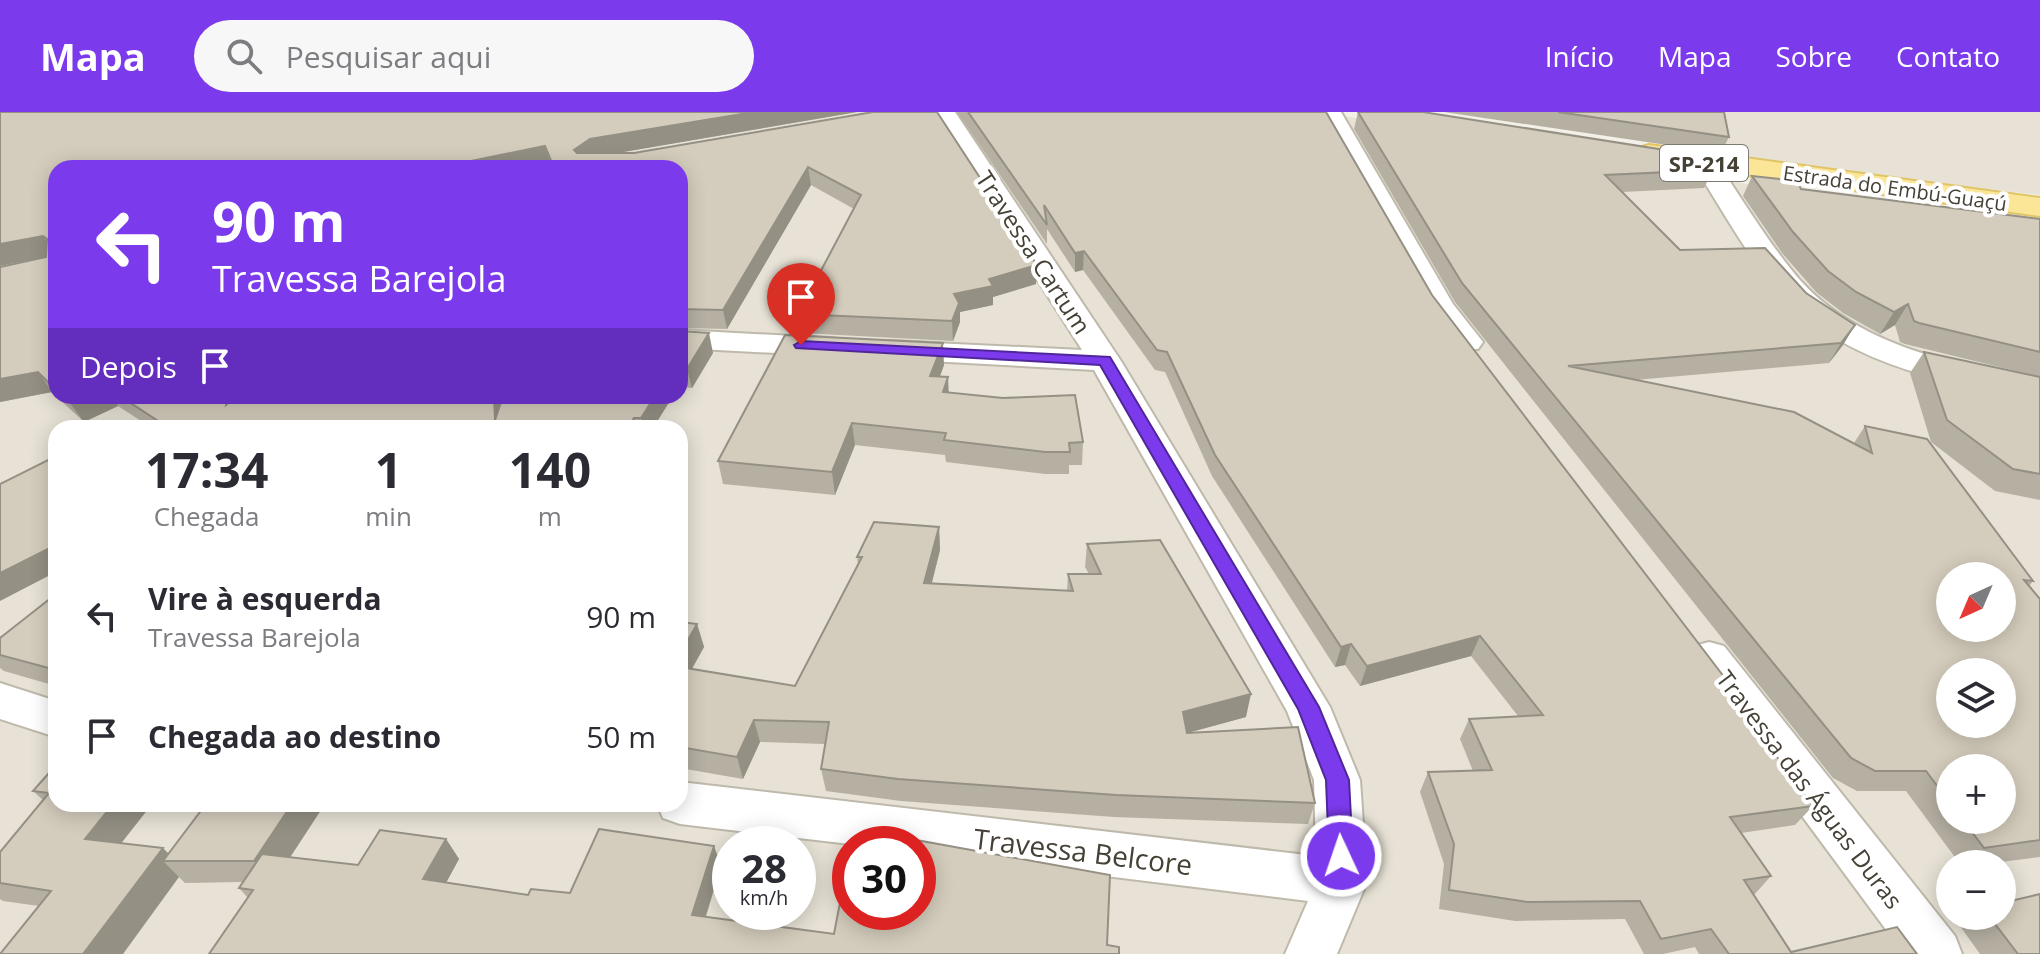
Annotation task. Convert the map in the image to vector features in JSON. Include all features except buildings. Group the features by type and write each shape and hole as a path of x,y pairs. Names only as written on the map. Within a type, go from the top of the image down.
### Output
{"main road":[{"name":"Estrada do Embú-Guaçú","path":"1629,151 2040,207"}],"street":[{"name":"Travessa Cartum","path":"943,112 1105,361 1308,707 1337,780 1342,882 1311,954"},
{"path":"1329,112 1440,307 1489,370"},
{"path":"1705,163 1781,277 1824,317 1885,352 1946,373 2040,390"},
{"path":"688,339 1105,361"},
{"name":"Travessa das Águas Duras","path":"1683,624 1936,954"},
{"path":"0,701 48,716"},
{"name":"Travessa Belcore","path":"688,804 1342,882"}],"shaded area":[{"path":"0,112 1317,112 1660,166 1766,188 2040,225 2040,954 0,954"},
{"path":"1454,112 2040,112 2040,195 1855,174"}],"route":[{"path":"801,345 1105,361 1308,707 1337,780 1341,856"}]}
